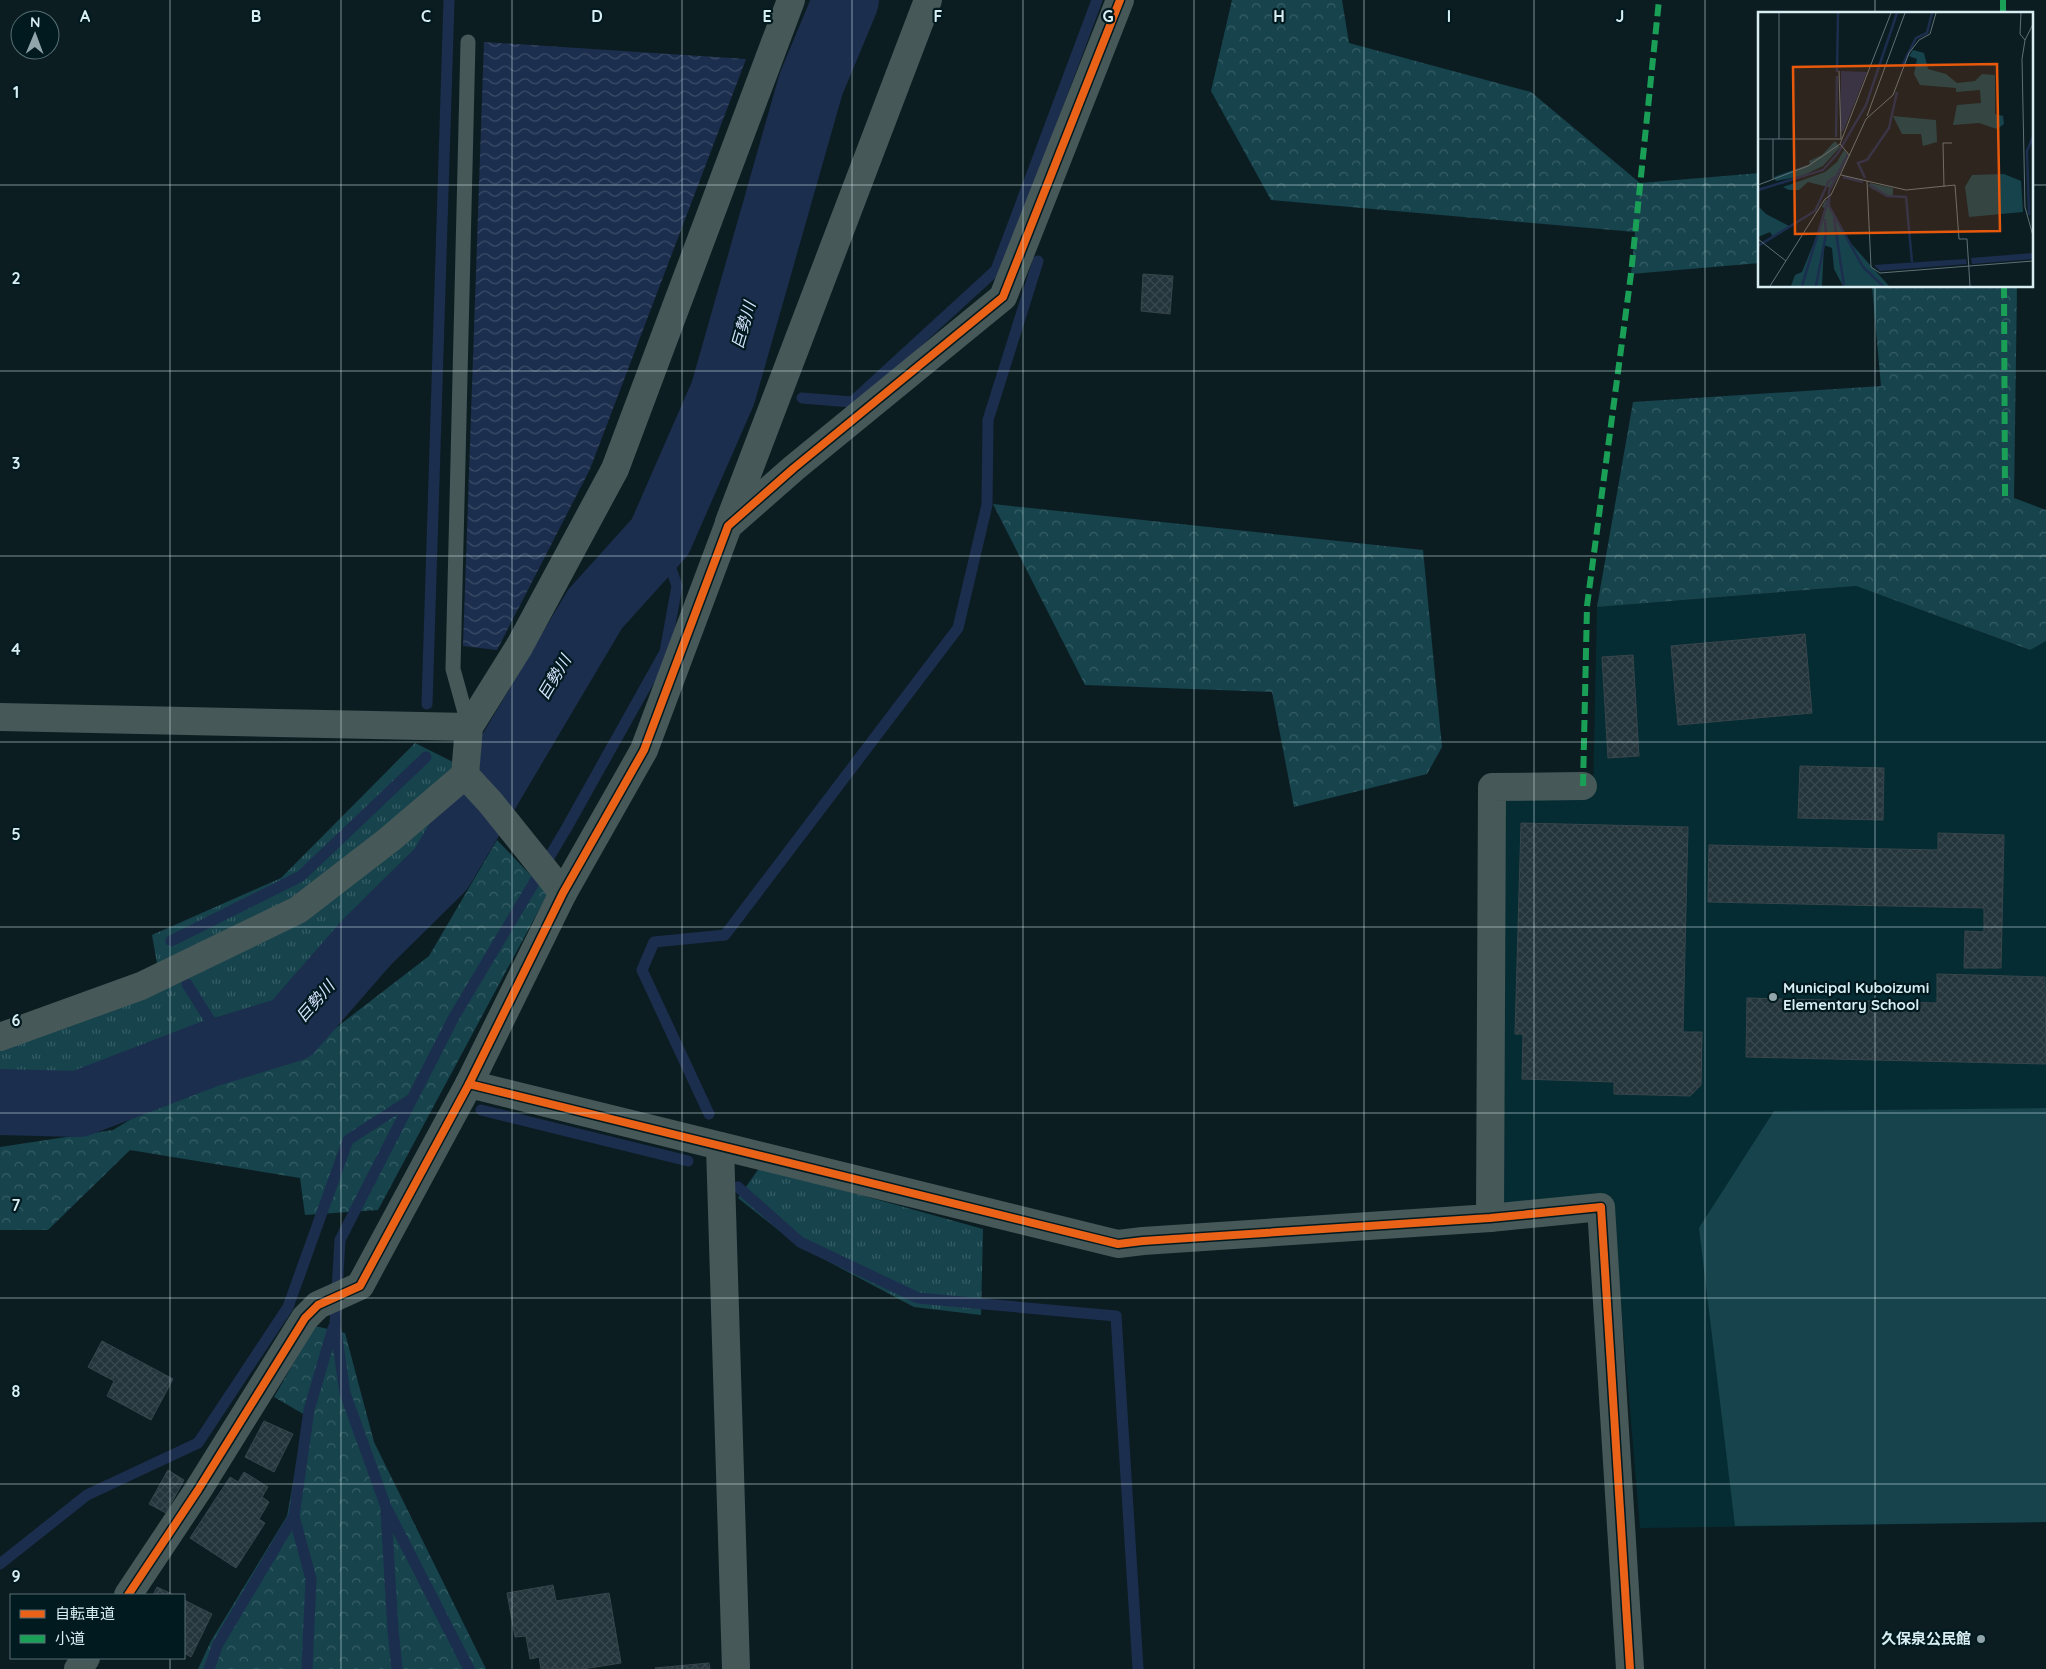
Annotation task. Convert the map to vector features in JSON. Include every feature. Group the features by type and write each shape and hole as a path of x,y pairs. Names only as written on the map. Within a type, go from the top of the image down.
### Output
{"street":[{"path":"0,1037 141,986 298,910 390,840 465,776 469,727 519,647 615,469 791,0"},
{"path":"129,1594 198,1490 305,1318 318,1305 360,1286 470,1084 563,893 644,750 928,0"},
{"path":"728,526 794,468 1003,297 1120,0"},
{"path":"0,717 469,727"},
{"path":"465,776 490,802 563,893"},
{"path":"1490,1218 1492,787 1583,786"},
{"path":"470,1084 1118,1244 1490,1218 1601,1207 1630,1669"},
{"path":"720,1146 736,1669"}],"lane":[{"path":"468,42 453,669 469,727"}],"shaded area":[{"name":"Municipal Kuboizumi Elementary School","path":"1856,586 2029,650 2046,641 2046,1522 1640,1528 1612,1197 1500,1208 1500,798 1593,795 1597,607"}],"green space":[{"path":"1232,0 1342,0 1349,43 1531,92 1640,183 1758,173 1758,263 1631,274 1635,232 1271,200 1211,91"},
{"path":"1872,288 2017,288 2014,498 2046,510 2046,641 2030,650 1856,586 1597,607 1633,402 1881,386"},
{"path":"993,504 1423,550 1442,747 1427,774 1294,807 1272,692 1085,685"},
{"path":"415,743 457,764 465,803 437,858 291,993 76,1093 0,1088 0,1025 158,969 152,935 281,878"},
{"path":"497,840 548,893 378,1210 305,1215 300,1178 130,1150 48,1230 0,1230 0,1147 113,1130 199,1078 311,1047 429,956"},
{"path":"2046,1108 2046,1522 1735,1526 1699,1228 1774,1111"},
{"path":"760,1167 983,1229 981,1315 914,1307 797,1245 738,1198"},
{"path":"315,1326 345,1333 374,1442 486,1669 198,1669 211,1641 287,1516 305,1415 274,1397"}],"water":[{"path":"484,42 746,59 590,469 497,650 463,646"}],"building":[{"path":"1143,274 1173,276 1170,314 1141,311"},
{"path":"1805,634 1812,713 1678,725 1671,646"},
{"path":"1633,655 1639,756 1608,758 1602,657"},
{"path":"1800,766 1884,768 1883,820 1798,818"},
{"path":"1521,823 1688,827 1683,1032 1702,1032 1701,1085 1690,1096 1614,1094 1614,1082 1522,1079 1523,1034 1515,1034"},
{"path":"1938,833 2004,835 2001,968 1964,968 1965,931 1984,932 1984,908 1708,902 1709,845 1938,850"},
{"path":"1937,974 2045,977 2046,1064 1746,1057 1747,998 1937,1003"},
{"path":"102,1341 173,1379 151,1420 107,1396 114,1381 88,1367"},
{"path":"264,1421 293,1434 274,1472 245,1457"},
{"path":"168,1470 184,1480 166,1513 149,1504"},
{"path":"244,1472 268,1487 262,1497 269,1502 259,1519 265,1523 236,1568 190,1538 230,1477 238,1482"},
{"path":"553,1585 556,1601 609,1593 621,1663 583,1669 541,1669 539,1657 530,1659 526,1636 515,1637 507,1593"},
{"path":"157,1587 172,1594 154,1594"},
{"path":"185,1600 212,1614 191,1657 185,1654"},
{"path":"709,1663 710,1669 655,1668"}],"waterway":[{"path":"427,704 449,0"},
{"name":"巨勢川","path":"0,1102 79,1104 209,1054 291,1029 367,942 441,869 595,609 660,537 723,393 811,84 846,0"},
{"path":"802,398 852,402 996,270 1097,0"},
{"path":"709,1114 642,970 654,942 725,935 958,628 987,505 988,420 1038,261"},
{"path":"469,1669 386,1507 345,1393 335,1324 340,1240 454,1017 566,829 665,652 677,586 660,537"},
{"path":"171,941 301,876 426,757"},
{"path":"187,984 211,1022 209,1054"},
{"path":"0,1564 87,1495 198,1443 288,1307 348,1140 410,1100"},
{"path":"481,1110 688,1161"},
{"path":"738,1187 800,1242 918,1298 1116,1316 1138,1669"},
{"path":"209,1669 218,1644 294,1516 309,1410 333,1328"},
{"path":"386,1512 397,1669"},
{"path":"294,1516 311,1579 307,1669"}],"marked path":[{"path":"1583,786 1587,606 1631,274 1659,0"},
{"path":"2003,0 2003,12"},
{"path":"2004,288 2005,496"}],"cycle path":[{"path":"129,1594 198,1490 305,1318 318,1305 360,1286 469,1084 563,893 644,750 728,526 794,468 1003,297 1120,0"},
{"path":"469,1084 1118,1244 1490,1218 1601,1207 1630,1669"}],"place":[{"name":"Municipal Kuboizumi Elementary School","path":"1773,997"},
{"name":"久保泉公民館","path":"1981,1639"}]}
